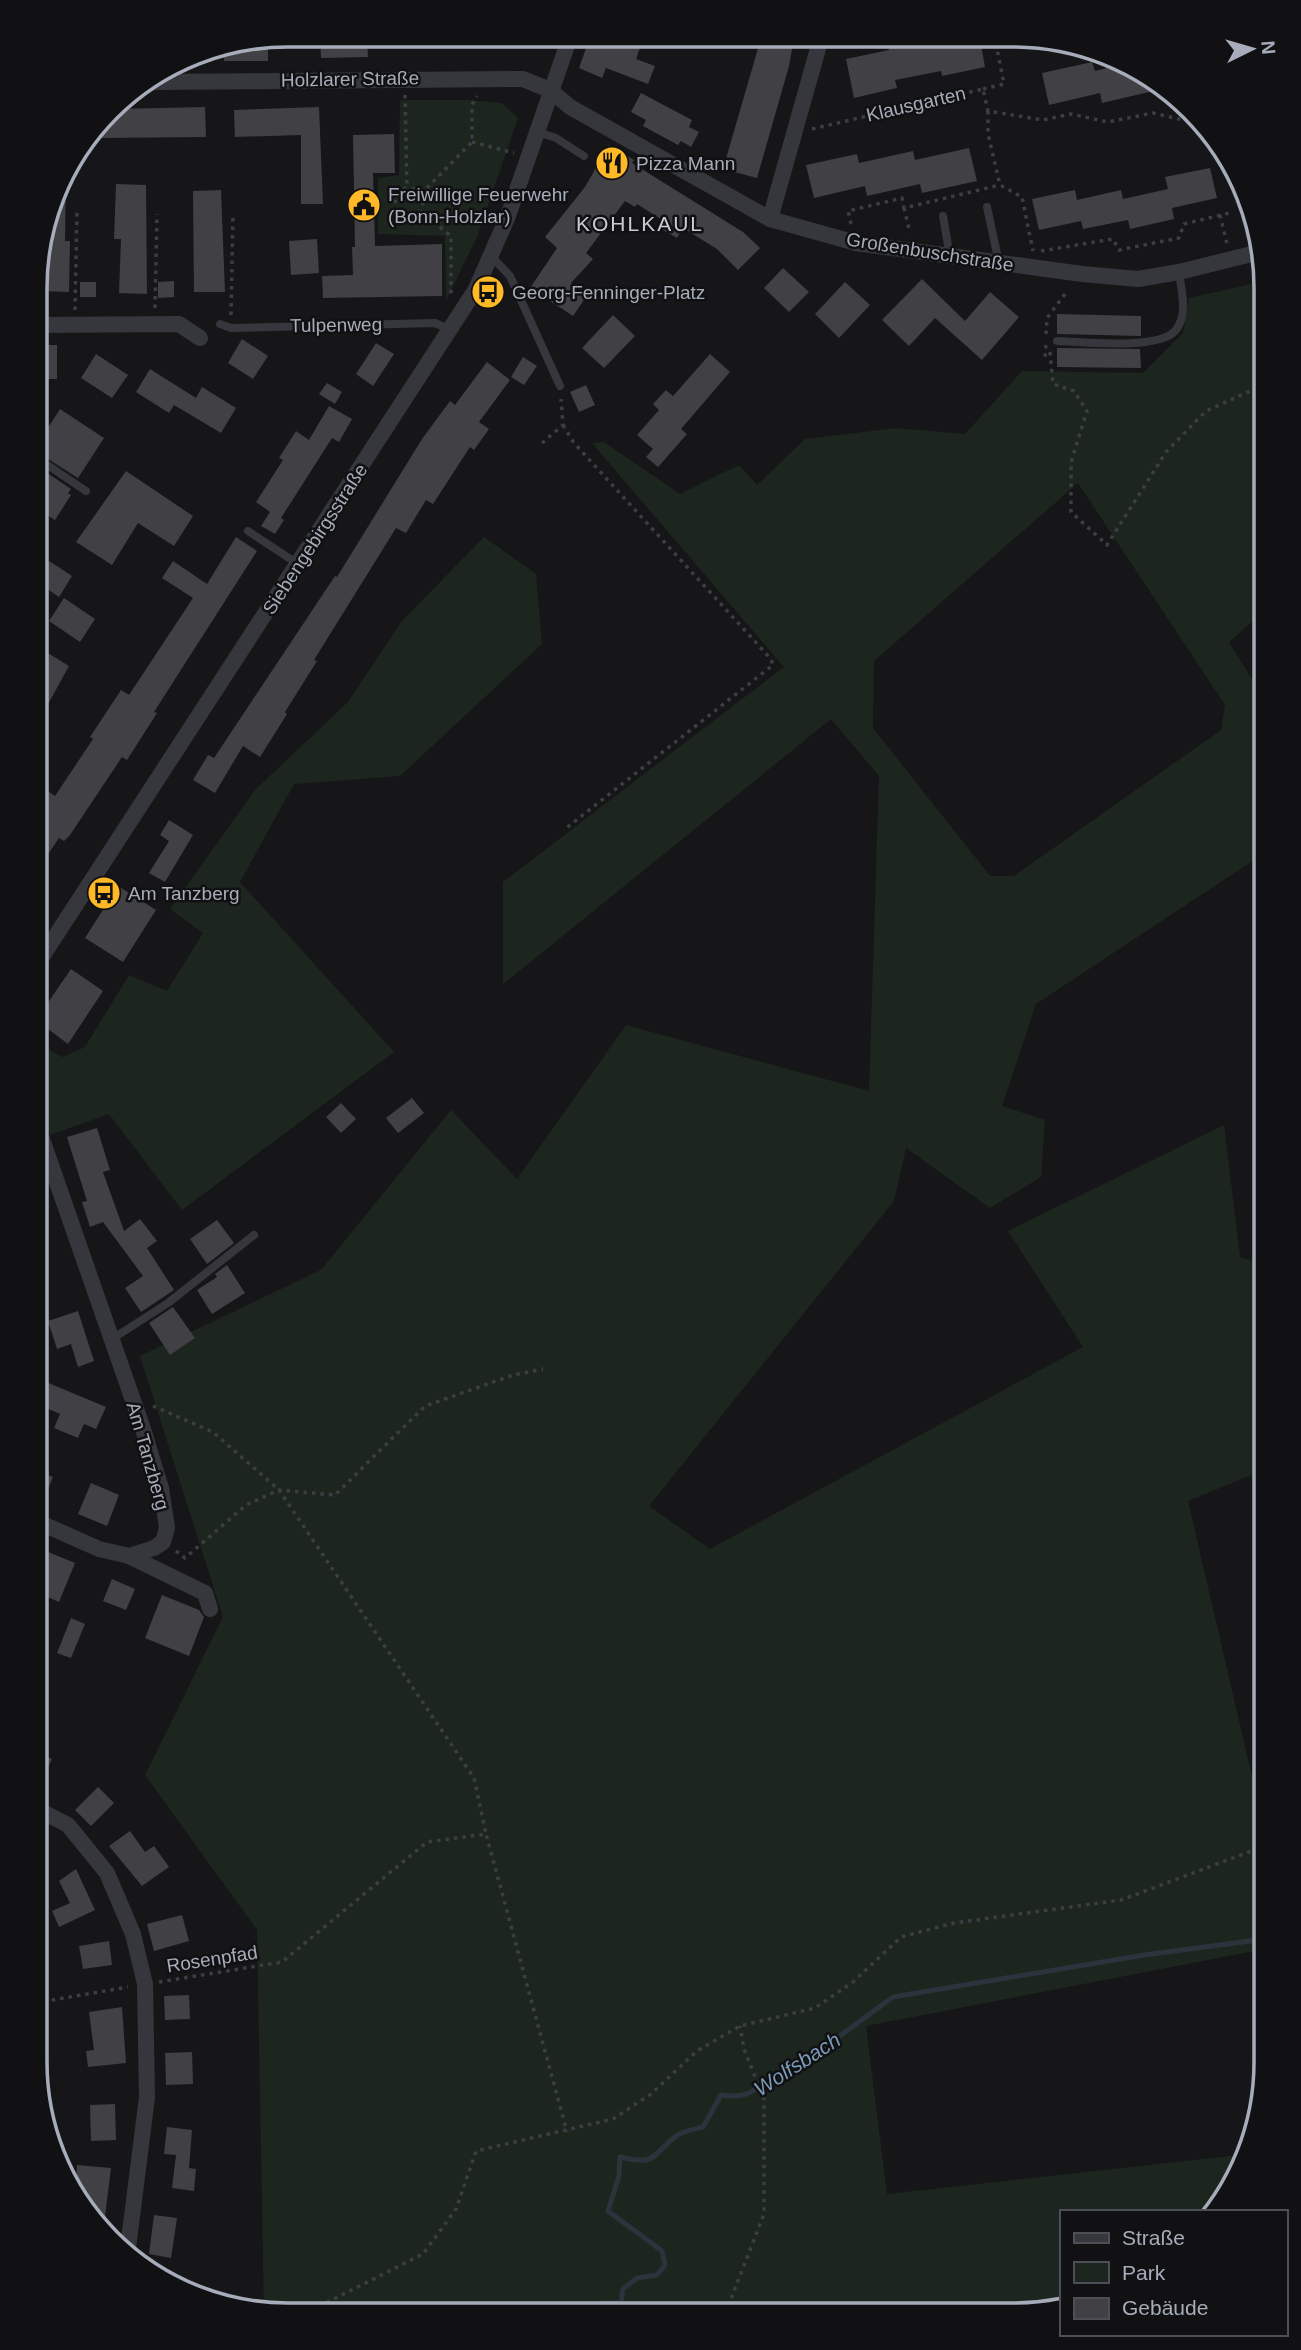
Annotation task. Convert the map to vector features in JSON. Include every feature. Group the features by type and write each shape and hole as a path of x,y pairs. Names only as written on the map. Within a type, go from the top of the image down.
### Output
{"street":[{"path":"770,219 818,47"},
{"name":"Siebengebirgsstraße","path":"47,950 451,330 492,257 566,48"},
{"name":"Holzlarer Straße","path":"165,82 523,79 550,90"},
{"name":"Großenbuschstraße","path":"550,90 570,107 770,219 856,243 999,263 1033,260 1082,274 1138,279 1251,255"},
{"path":"47,325 179,324 200,338"},
{"name":"Am Tanzberg","path":"47,1153 161,1488 167,1528 163,1542"},
{"path":"47,1526 99,1549 129,1556 205,1593 210,1609"},
{"path":"129,1556 154,1548 163,1542"},
{"path":"47,1814 68,1825 107,1872 133,1934 145,1984 147,2097 129,2243"}],"lane":[{"path":"537,132 556,138 584,156"},
{"path":"987,207 999,263"},
{"path":"943,216 950,257"},
{"path":"492,257 510,276 560,386"},
{"path":"1057,341 1139,342 1164,338 1175,331 1181,320 1184,304 1178,272"},
{"name":"Tulpenweg","path":"220,324 230,328 435,323 451,330"},
{"path":"47,465 86,491"},
{"path":"248,531 298,564"},
{"path":"112,1339 168,1303 254,1235"}],"path":[{"path":"983,89 1004,84 997,47"},
{"path":"404,78 407,188"},
{"name":"Klausgarten","path":"793,133 983,89 988,111 1043,120 1071,114 1108,122 1153,113 1186,121"},
{"path":"421,194 472,142 472,104 480,91"},
{"path":"988,111 988,134 1000,185"},
{"path":"472,142 514,153 517,142"},
{"path":"904,208 1000,185 1022,197 1033,260 1113,239 1119,250 1179,238 1184,224 1229,213"},
{"path":"407,188 421,194"},
{"path":"407,188 396,196 398,210 410,216 420,211 423,205 421,194"},
{"path":"856,243 848,211 902,198 914,252"},
{"path":"75,326 77,209"},
{"path":"420,211 451,236 451,330"},
{"path":"230,328 233,213"},
{"path":"155,324 157,214"},
{"path":"1220,215 1231,260"},
{"path":"1082,274 1047,317 1045,355 1050,355 1053,384 1074,391 1087,411 1072,462 1071,512 1107,545 1166,452 1206,411 1254,389"},
{"path":"560,386 563,425 574,443 771,659 773,665 565,829"},
{"path":"542,443 563,425"},
{"path":"163,1542 186,1558 246,1505 279,1490 335,1495 425,1406 513,1374 543,1369"},
{"path":"132,1397 213,1432 279,1490 474,1778 486,1834 566,2132"},
{"name":"Rosenpfad","path":"47,2001 282,1962 427,1842 486,1834"},
{"path":"326,2303 423,2254 456,2209 476,2151 613,2119 651,2094 697,2051 740,2026 815,2008 853,1982 901,1937 954,1923 1121,1900 1253,1849"},
{"path":"729,2303 764,2214 764,2099 744,2049 740,2026"}],"green space":[{"name":"Georg-Fenninger-Platz","path":"400,100 502,103 518,118 477,237 446,301 445,236 378,234 378,178 399,175"},
{"path":"1254,284 1254,620 1229,642 1254,682 1254,860 1036,1004 1002,1106 1045,1120 1041,1177 990,1208 906,1148 894,1201 649,1506 710,1549 1083,1347 1008,1231 1224,1125 1240,1257 1253,1262 1253,1474 1188,1501 1253,1782 1253,1951 866,2026 887,2194 1234,2156 1202,2210 1060,2210 1060,2298 1012,2303 264,2301 257,1930 145,1775 223,1617 140,1356 321,1270 451,1110 517,1179 626,1025 869,1091 879,776 831,719 503,984 503,882 784,667 592,443 604,442 680,494 739,465 757,485 805,439 897,428 965,434 1022,371 1143,373 1183,333 1189,298","holes":["1078,483 1225,705 1221,730 1014,876 990,876 873,728 874,661"]},
{"path":"484,537 536,574 542,644 400,776 294,784 240,882 394,1052 182,1210 109,1114 50,1135 47,1127 47,1048 62,1057 85,1047 129,975 167,991 203,933 170,909 255,790 347,703 402,621"}],"building":[{"path":"758,47 792,47 757,178 723,169"},
{"path":"888,47 981,47 985,67 942,76 941,71 895,80 897,88 854,98 846,59 889,50"},
{"path":"321,48 368,48 368,57 321,58"},
{"path":"586,48 640,48 636,59 655,66 648,84 606,68 602,78 579,68"},
{"path":"268,49 268,61 224,61 226,55"},
{"path":"1092,62 1095,71 1108,68 1152,91 1102,103 1100,93 1049,105 1042,73"},
{"path":"641,93 692,120 689,127 699,132 691,147 681,141 678,145 643,126 646,120 631,112"},
{"path":"205,107 206,137 100,138 127,109"},
{"path":"319,107 323,204 301,204 301,135 235,137 234,110"},
{"path":"394,134 395,173 373,173 375,246 442,244 442,296 323,298 322,276 353,275 353,135"},
{"path":"609,145 634,160 632,163 743,232 760,248 738,270 717,249 683,228 677,238 663,230 667,223 637,204 635,207 625,201 586,253 593,259 571,283 588,294 573,316 530,288 557,248 545,237 585,187"},
{"path":"969,148 977,181 922,193 920,184 867,196 865,186 814,198 806,165 857,154 859,163 913,151 915,160"},
{"path":"1210,168 1217,198 1172,208 1174,219 1130,229 1128,220 1083,229 1081,221 1039,230 1032,199 1075,190 1077,200 1121,190 1123,199 1168,189 1165,177"},
{"path":"116,184 146,185 147,294 119,293 121,239 114,239"},
{"path":"221,190 225,292 194,292 193,191"},
{"path":"66,197 65,241 70,241 69,292 47,291 49,257 55,226"},
{"path":"317,239 319,273 291,275 289,241"},
{"path":"783,268 809,292 789,312 764,288"},
{"path":"922,279 965,321 990,292 1019,317 982,360 935,318 909,346 882,320"},
{"path":"174,281 174,297 158,298 158,282"},
{"path":"80,282 96,282 96,297 80,297"},
{"path":"845,282 870,305 839,338 815,314"},
{"path":"1057,314 1141,316 1141,336 1057,334"},
{"path":"613,315 635,336 604,368 582,348"},
{"path":"242,339 268,356 253,379 228,363"},
{"path":"376,343 394,354 373,386 356,374"},
{"path":"47,345 57,345 57,379 47,379"},
{"path":"1057,348 1140,349 1141,368 1057,367"},
{"path":"96,354 128,375 112,398 81,378"},
{"path":"710,354 730,372 681,429 687,434 658,467 646,457 653,449 637,435 659,410 653,404 666,390 673,396"},
{"path":"523,357 537,366 524,385 511,377"},
{"path":"487,362 510,380 479,422 489,429 474,450 470,447 433,504 426,500 406,533 396,528 314,660 317,661 260,757 243,746 215,793 193,780 208,755 214,758 335,576 337,577 422,439 450,401 455,405"},
{"path":"150,369 196,398 202,387 236,408 221,433 174,405 169,413 136,392"},
{"path":"327,383 342,392 335,404 319,394"},
{"path":"586,385 595,405 579,412 570,392"},
{"path":"329,406 352,419 339,442 332,438 281,518 284,520 275,534 261,526 270,512 256,502 283,460 279,458 296,431 309,440"},
{"path":"60,409 104,438 78,478 47,458 47,429"},
{"path":"126,471 193,516 174,546 138,523 112,565 76,542"},
{"path":"47,473 71,489 68,493 71,495 55,520 47,515"},
{"path":"236,537 257,551 154,712 157,713 127,760 122,757 70,835 64,841 59,838 47,856 47,790 55,796 93,739 90,737 121,690 129,695 193,598 162,578 173,561 207,584"},
{"path":"47,560 72,576 59,597 47,589"},
{"path":"64,598 95,619 80,642 49,621"},
{"path":"47,652 69,666 47,706"},
{"path":"169,820 193,835 165,882 149,873 169,841 160,835"},
{"path":"118,886 156,910 123,962 85,938"},
{"path":"71,969 103,991 68,1044 47,1028 47,1004"},
{"path":"412,1098 424,1113 398,1133 386,1118"},
{"path":"341,1103 356,1119 341,1133 326,1117"},
{"path":"97,1128 110,1170 103,1172 124,1231 140,1219 157,1241 147,1248 174,1290 141,1312 125,1288 143,1276 103,1222 90,1227 82,1202 87,1201 67,1137"},
{"path":"217,1220 234,1243 207,1264 190,1239"},
{"path":"227,1265 245,1293 212,1314 197,1290 217,1277 215,1274"},
{"path":"173,1307 195,1338 170,1355 149,1323"},
{"path":"78,1311 94,1361 78,1367 71,1344 57,1349 48,1321"},
{"path":"47,1382 106,1407 96,1429 84,1424 78,1438 54,1428 60,1414 47,1408"},
{"path":"47,1475 53,1477 47,1492"},
{"path":"91,1483 119,1495 107,1526 78,1514"},
{"path":"47,1552 75,1563 59,1602 47,1597"},
{"path":"112,1579 135,1589 126,1610 103,1601"},
{"path":"162,1595 199,1610 204,1617 189,1656 145,1638"},
{"path":"71,1618 85,1624 71,1658 57,1653"},
{"path":"47,1757 52,1759 47,1769"},
{"path":"98,1787 114,1803 91,1826 75,1810"},
{"path":"130,1831 145,1852 154,1846 169,1867 142,1886 109,1846"},
{"path":"76,1869 95,1910 59,1927 52,1911 70,1903 59,1881"},
{"path":"182,1915 189,1941 154,1951 147,1924"},
{"path":"109,1941 112,1965 83,1969 79,1946"},
{"path":"189,1995 190,2019 165,2020 164,1996"},
{"path":"122,2007 126,2063 88,2067 86,2051 94,2050 89,2012"},
{"path":"192,2052 193,2084 166,2085 165,2053"},
{"path":"115,2104 116,2140 91,2141 90,2105"},
{"path":"167,2127 192,2130 189,2168 196,2169 194,2191 172,2188 176,2155 164,2154"},
{"path":"77,2165 111,2168 105,2218 88,2196 76,2176"},
{"path":"154,2215 177,2218 171,2258 149,2254"}],"waterway":[{"name":"Wolfsbach","path":"621,2303 623,2289 637,2278 657,2275 665,2265 662,2251 608,2211 619,2176 620,2157 648,2160 679,2134 703,2127 721,2095 745,2094 781,2072 792,2071 893,1997 1144,1955 1253,1941"},
{"name":"Wolfsbach","path":"601,2303 621,2303"}],"place":[{"name":"Pizza Mann","path":"612,163"},
{"name":"Freiwillige Feuerwehr (Bonn-Holzlar)","path":"364,205"},
{"name":"Georg-Fenninger-Platz","path":"488,292"},
{"name":"Am Tanzberg","path":"104,893"}],"district":[{"name":"KOHLKAUL","path":"640,223"}]}
